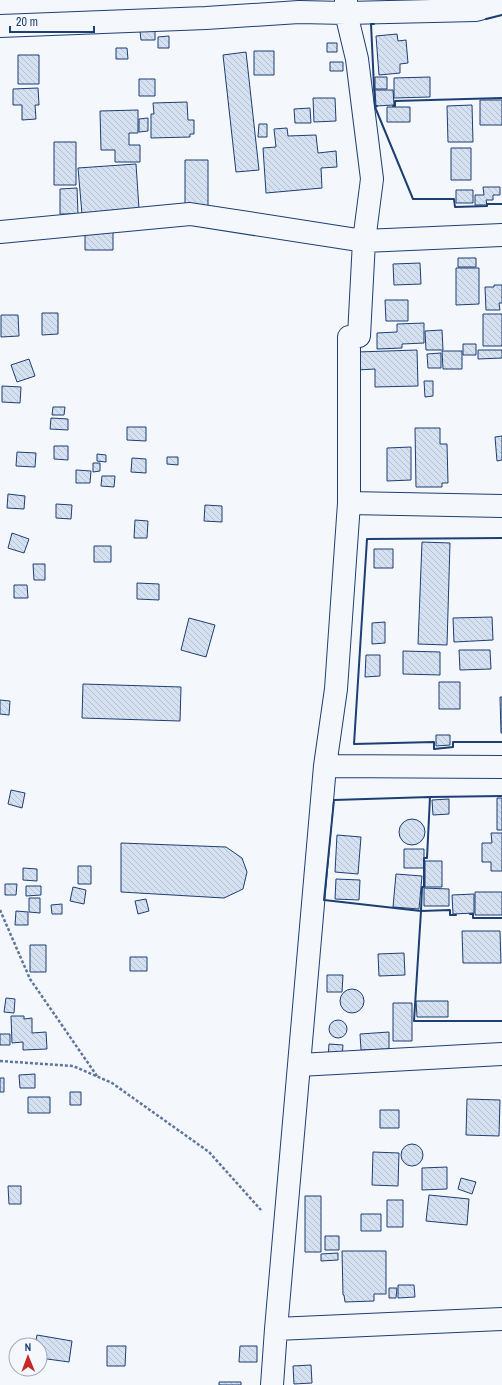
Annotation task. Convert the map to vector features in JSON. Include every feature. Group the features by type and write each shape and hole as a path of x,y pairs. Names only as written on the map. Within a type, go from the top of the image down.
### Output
{"street":[{"path":"0,26 206,18 299,12 346,7 476,10 502,3"},
{"path":"272,1385 326,766 336,689 349,503 349,337 360,336 364,241 372,179 358,59 346,7"},
{"path":"0,232 190,214 364,241 502,235"},
{"path":"349,503 502,506"},
{"path":"326,766 502,767"},
{"path":"299,1064 502,1054"},
{"path":"276,1329 502,1319"}],"path":[{"path":"0,910 30,979 98,1077"},
{"path":"0,1061 74,1066 112,1083 209,1152 284,1236"}],"building":[{"path":"155,30 155,40 141,40 140,31"},
{"path":"397,34 398,41 406,40 408,63 400,64 400,73 379,75 376,36"},
{"path":"169,36 169,48 158,48 158,37"},
{"path":"327,43 337,43 337,52 327,52"},
{"path":"116,48 127,48 128,59 116,59"},
{"path":"254,51 274,51 274,75 254,75"},
{"path":"246,52 259,170 236,172 223,55"},
{"path":"18,55 39,55 39,84 18,84"},
{"path":"330,62 343,62 343,71 330,71"},
{"path":"375,77 387,77 387,89 375,89"},
{"path":"430,77 430,97 394,98 394,78"},
{"path":"139,79 155,79 155,96 139,96"},
{"path":"38,88 39,105 35,105 36,119 22,120 22,105 13,105 13,89"},
{"path":"375,90 393,90 394,105 376,106"},
{"path":"313,98 335,98 336,121 314,122"},
{"path":"480,100 502,100 502,125 480,125"},
{"path":"187,102 188,120 194,120 194,134 190,134 190,137 151,138 151,114 154,114 153,103"},
{"path":"472,105 473,142 448,142 447,106"},
{"path":"387,107 410,107 410,122 387,122"},
{"path":"310,108 311,123 295,123 294,109"},
{"path":"138,110 138,133 129,133 129,145 140,145 140,162 115,162 115,150 101,150 100,111"},
{"path":"148,118 148,131 139,132 139,119"},
{"path":"259,124 267,124 267,137 258,137"},
{"path":"287,128 288,136 316,135 318,153 336,151 337,167 321,168 322,188 266,193 263,148 276,147 274,129"},
{"path":"54,142 76,142 76,185 54,185"},
{"path":"451,148 471,148 471,180 451,180"},
{"path":"185,160 208,160 208,206 185,206"},
{"path":"136,164 139,209 82,214 78,168"},
{"path":"483,187 500,187 500,195 493,195 493,200 486,200 487,205 475,205 475,195 484,195"},
{"path":"77,188 78,214 60,214 60,189"},
{"path":"456,190 473,190 473,203 456,203"},
{"path":"113,227 113,250 85,250 85,228"},
{"path":"458,258 476,258 476,267 458,267"},
{"path":"420,263 421,284 394,285 393,264"},
{"path":"456,268 479,268 479,304 456,305"},
{"path":"494,285 502,285 502,303 499,303 500,310 486,310 485,287 494,287"},
{"path":"385,300 408,300 408,321 386,321"},
{"path":"42,313 58,313 58,334 42,335"},
{"path":"483,314 502,314 502,346 483,346"},
{"path":"1,315 18,315 19,336 1,337"},
{"path":"424,323 424,343 402,344 402,348 377,349 377,333 397,332 397,324"},
{"path":"442,330 443,350 426,350 425,331"},
{"path":"463,344 476,344 476,355 463,355"},
{"path":"417,350 418,386 375,387 375,369 357,370 357,352"},
{"path":"478,350 502,350 502,358 478,359"},
{"path":"442,351 462,351 462,369 443,369"},
{"path":"441,353 441,368 428,368 427,354"},
{"path":"29,359 35,376 17,382 11,365"},
{"path":"424,381 433,381 433,396 425,397"},
{"path":"2,386 21,387 20,403 2,402"},
{"path":"53,407 65,407 64,415 52,415"},
{"path":"51,418 68,419 68,430 50,429"},
{"path":"127,427 146,427 146,441 127,440"},
{"path":"415,428 440,428 440,444 447,444 448,483 442,483 442,487 416,487"},
{"path":"502,436 502,460 497,461 495,437"},
{"path":"54,446 68,446 68,460 54,459"},
{"path":"411,447 411,480 387,481 387,448"},
{"path":"17,452 36,453 35,467 16,466"},
{"path":"97,454 106,455 106,462 97,461"},
{"path":"167,457 178,457 178,465 167,464"},
{"path":"132,458 146,459 146,473 131,472"},
{"path":"93,463 100,463 100,471 93,472"},
{"path":"76,470 91,471 90,483 76,483"},
{"path":"102,476 115,476 114,487 101,486"},
{"path":"8,494 25,496 24,509 7,508"},
{"path":"56,504 72,505 71,519 56,518"},
{"path":"205,505 222,506 222,522 204,521"},
{"path":"135,520 148,521 147,538 134,538"},
{"path":"12,533 29,539 24,553 8,548"},
{"path":"422,542 450,543 447,645 418,644"},
{"path":"94,546 111,546 111,562 94,562"},
{"path":"374,549 393,549 393,568 374,568"},
{"path":"33,564 45,564 45,580 34,580"},
{"path":"137,583 159,584 159,600 137,599"},
{"path":"14,585 27,585 28,598 14,598"},
{"path":"492,617 493,640 454,642 453,618"},
{"path":"189,618 215,625 206,657 181,650"},
{"path":"385,622 385,643 372,644 372,623"},
{"path":"459,650 490,650 491,669 460,670"},
{"path":"403,651 440,652 440,675 403,674"},
{"path":"366,655 380,655 380,676 365,677"},
{"path":"439,682 460,682 460,709 439,709"},
{"path":"83,684 181,687 180,721 82,718"},
{"path":"500,697 502,697 502,733 501,733"},
{"path":"0,700 10,701 9,715 0,714"},
{"path":"436,735 450,735 450,745 436,746"},
{"path":"11,790 25,793 22,808 8,804"},
{"path":"497,798 502,798 502,830 497,830"},
{"path":"449,799 449,814 433,815 432,800"},
{"path":"412,819 421,823 425,832 421,841 412,845 403,841 399,832 403,823"},
{"path":"491,833 502,833 502,871 491,871 491,862 482,862 482,843 492,843"},
{"path":"337,835 361,837 358,874 335,872"},
{"path":"121,843 226,847 242,858 247,872 243,889 224,898 121,892"},
{"path":"404,849 424,849 424,868 404,868"},
{"path":"425,861 442,861 442,887 425,887"},
{"path":"78,866 91,866 91,884 78,884"},
{"path":"23,868 37,869 37,881 23,880"},
{"path":"396,874 422,876 419,909 393,907"},
{"path":"336,879 360,880 359,900 335,899"},
{"path":"5,884 17,884 16,895 5,895"},
{"path":"26,886 41,886 41,895 26,896"},
{"path":"73,887 86,890 84,904 70,901"},
{"path":"424,888 449,889 449,906 424,906"},
{"path":"475,892 502,892 502,915 475,915"},
{"path":"474,894 474,913 453,914 452,895"},
{"path":"29,898 40,898 40,913 29,912"},
{"path":"146,899 149,911 138,914 135,901"},
{"path":"62,904 62,914 52,914 51,905"},
{"path":"16,911 28,912 28,925 15,925"},
{"path":"462,931 500,931 501,963 463,963"},
{"path":"30,945 46,945 46,972 30,972"},
{"path":"404,953 405,975 379,976 378,954"},
{"path":"130,957 147,957 147,971 130,971"},
{"path":"327,975 343,975 342,992 327,992"},
{"path":"352,989 360,993 364,1001 360,1009 352,1013 344,1009 340,1001 344,993"},
{"path":"6,998 15,999 14,1013 4,1012"},
{"path":"416,1001 448,1001 448,1017 417,1017"},
{"path":"393,1003 412,1003 412,1041 393,1041"},
{"path":"11,1016 24,1016 24,1019 32,1018 32,1033 46,1032 47,1049 23,1050 23,1042 12,1043"},
{"path":"338,1020 344,1023 347,1029 344,1035 338,1038 332,1035 329,1029 332,1023"},
{"path":"389,1032 389,1049 361,1050 360,1034"},
{"path":"0,1034 10,1034 10,1045 0,1045"},
{"path":"329,1044 343,1045 342,1058 328,1058"},
{"path":"35,1074 35,1088 20,1088 19,1075"},
{"path":"0,1078 4,1078 4,1092 0,1092"},
{"path":"70,1092 81,1092 81,1105 70,1105"},
{"path":"28,1097 50,1097 50,1113 28,1113"},
{"path":"467,1099 500,1100 499,1136 466,1135"},
{"path":"380,1110 399,1110 399,1128 380,1128"},
{"path":"412,1144 416,1145 422,1151 422,1159 416,1165 412,1166 408,1165 402,1159 401,1155 402,1151 408,1145"},
{"path":"373,1152 399,1153 398,1186 372,1185"},
{"path":"447,1167 447,1189 422,1190 422,1168"},
{"path":"461,1178 476,1182 472,1194 458,1189"},
{"path":"8,1186 21,1186 21,1204 9,1204"},
{"path":"429,1195 469,1199 467,1225 426,1221"},
{"path":"305,1196 321,1196 321,1252 305,1252"},
{"path":"387,1200 403,1200 403,1227 387,1227"},
{"path":"361,1214 381,1214 381,1231 361,1231"},
{"path":"325,1236 339,1236 339,1250 325,1250"},
{"path":"342,1251 386,1251 386,1294 374,1294 374,1301 345,1302 343,1295"},
{"path":"338,1253 338,1260 321,1261 321,1254"},
{"path":"398,1285 414,1285 415,1297 398,1298"},
{"path":"389,1288 397,1288 396,1298 389,1298"},
{"path":"37,1335 72,1341 69,1362 48,1359 48,1337 37,1337"},
{"path":"107,1346 126,1346 125,1366 107,1366"},
{"path":"240,1346 257,1346 257,1362 239,1362"},
{"path":"311,1365 312,1383 294,1384 293,1366"},
{"path":"219,1382 241,1382 241,1385 219,1385"}],"wall":[{"path":"486,19 502,15"},
{"path":"374,24 371,24 375,107 377,106"},
{"path":"393,106 395,106 395,101 502,98"},
{"path":"376,106 375,107 413,199 454,199 455,207 502,204"},
{"path":"502,538 367,539 354,744 434,742 434,749 453,747 453,742 502,742"},
{"path":"430,797 502,796"},
{"path":"430,797 427,858 424,858 424,887 422,887 421,911 324,900 334,800 430,797"},
{"path":"456,915 450,915 450,910 421,911 414,1021 502,1021"},
{"path":"470,914 473,914 473,918 502,918"}]}
